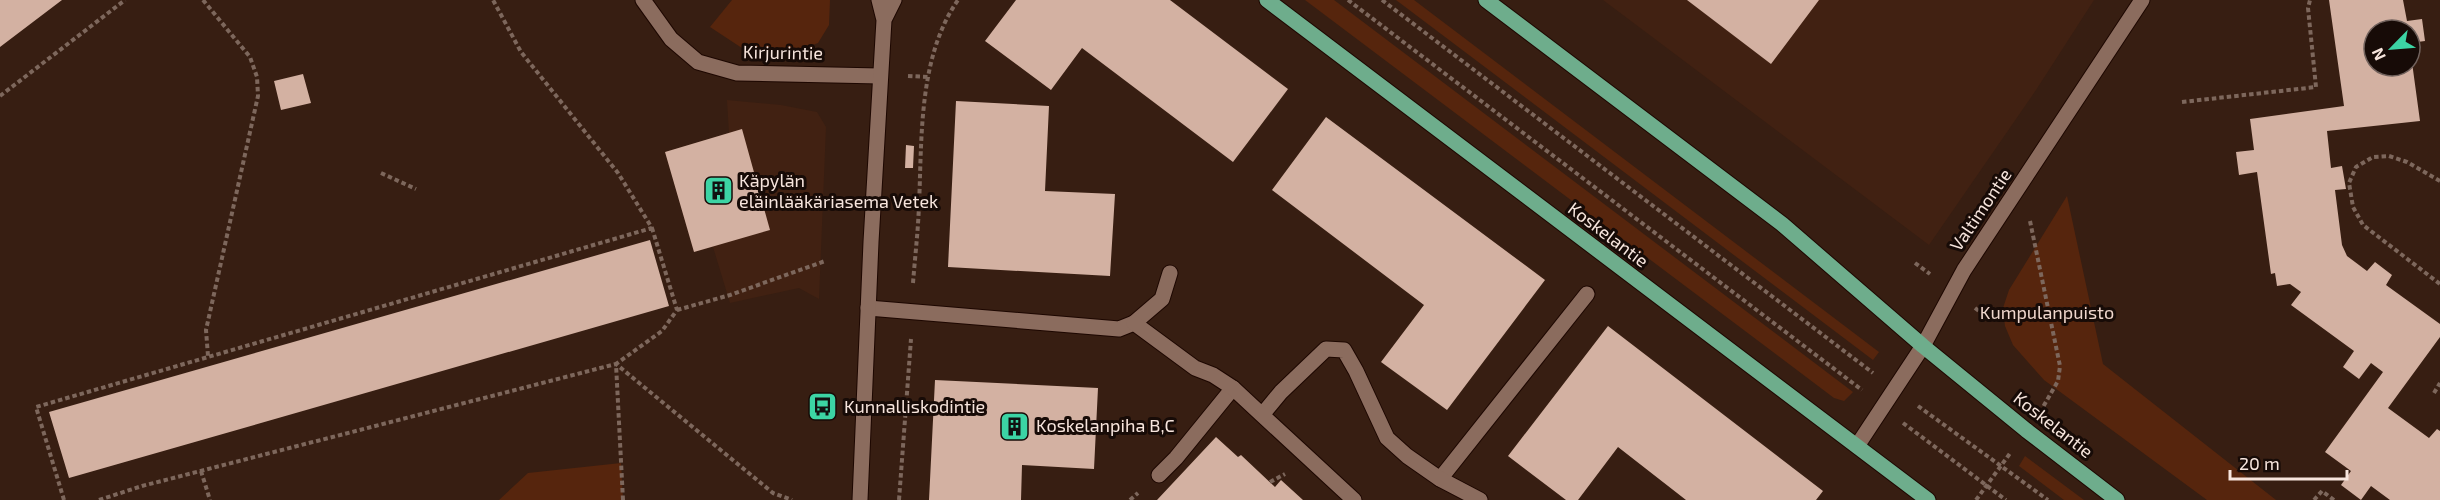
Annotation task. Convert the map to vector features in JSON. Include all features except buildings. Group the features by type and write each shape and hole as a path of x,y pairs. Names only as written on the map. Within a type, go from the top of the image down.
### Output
{"main road":[{"name":"Koskelantie","path":"1267,0 1928,500"},
{"name":"Koskelantie","path":"1486,0 1782,224 1923,346 2034,437 2117,500"}],"street":[{"name":"Kirjurintie","path":"643,0 671,39 698,62 737,73 880,76"},
{"path":"860,500 884,20 879,0"},
{"path":"884,20 894,0"},
{"name":"Valtimontie","path":"1857,446 1923,346 1964,270 2023,184 2142,0"},
{"path":"868,308 1119,329 1134,324 1162,299 1170,273"},
{"path":"1440,479 1587,294"},
{"path":"1134,324 1195,368 1213,375 1233,388 1354,500"},
{"path":"1262,414 1281,392 1326,349 1344,350 1387,438 1407,456 1440,479 1480,500"},
{"path":"1159,475 1176,458 1233,388"}],"path":[{"path":"0,96 125,0"},
{"path":"203,0 250,57 256,77 258,96 206,330 208,356"},
{"path":"899,500 923,124 929,77 946,17 958,0"},
{"path":"1348,0 2006,500"},
{"path":"1382,0 1894,389 2048,500"},
{"path":"2182,102 2316,87 2308,8 2310,0"},
{"path":"496,1 520,52 618,173 652,228 677,310"},
{"path":"2440,181 2408,162 2389,156 2373,157 2356,167 2349,183 2353,207 2363,225 2440,284"},
{"path":"381,173 416,189"},
{"path":"2023,184 2060,366 2053,394"},
{"path":"64,500 36,407 652,228"},
{"path":"99,500 201,471 615,364 662,331 677,310 730,296 825,261"},
{"path":"615,364 623,500"},
{"path":"615,364 773,493 792,500"},
{"path":"2434,393 2440,383"},
{"path":"201,471 210,500"},
{"path":"2314,500 2322,491 2334,500"}],"shaded area":[{"path":"1603,0 2094,0 2036,90 1929,245"},
{"path":"727,100 781,105 817,112 826,127 819,299 799,288 730,303 713,247 694,252 665,152 729,133"}],"green space":[{"path":"732,0 830,0 829,25 818,43 799,50 748,52 710,27"},
{"path":"1305,0 1334,0 1853,392 1844,401 1834,398"},
{"path":"1396,0 1414,0 1879,352 1873,360"},
{"name":"Kumpulanpuisto","path":"2067,196 2103,364 2276,500 2207,500 2044,380 2013,345 2005,326 2003,308 2009,290"},
{"path":"2025,456 2084,500 2064,500 2019,466"},
{"path":"621,463 623,500 499,500 528,473"}],"place":[{"name":"Käpylän eläinlääkäriasema Vetek","path":"718,191"},
{"name":"Kunnalliskodintie","path":"823,407"},
{"name":"Koskelanpiha B,C","path":"1015,426"}]}
